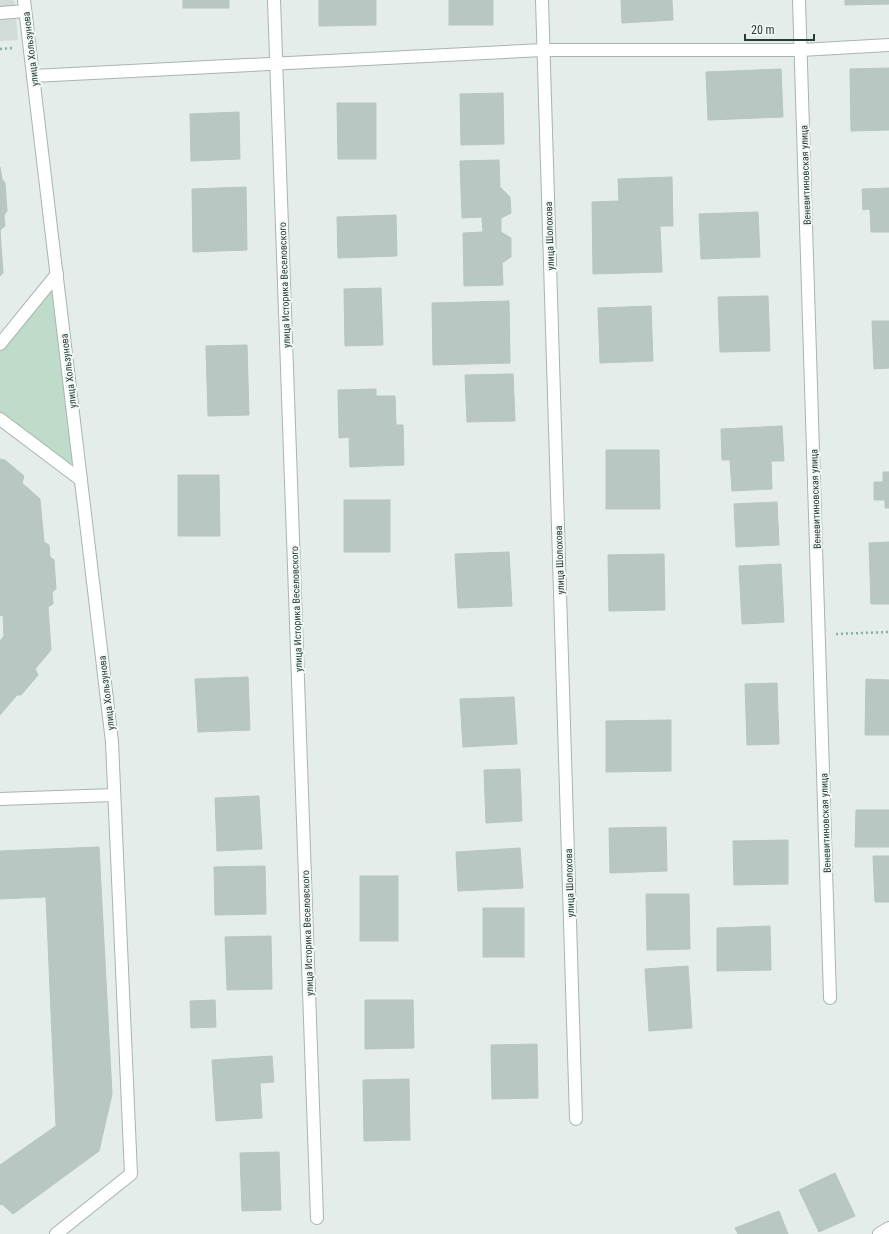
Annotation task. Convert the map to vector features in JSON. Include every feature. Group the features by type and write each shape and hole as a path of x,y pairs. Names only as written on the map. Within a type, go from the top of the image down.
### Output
{"street":[{"name":"улица Историка Веселовского","path":"274,0 317,1218"},
{"name":"улица Шолохова","path":"542,0 576,1119"},
{"name":"Веневитиновская улица","path":"799,0 830,998"},
{"path":"0,13 25,5"},
{"name":"улица Хользунова","path":"25,5 112,742 131,1174 56,1234"},
{"path":"33,76 277,62 543,50 801,50 889,45"},
{"path":"0,344 56,274"},
{"path":"0,419 81,480"},
{"path":"0,799 114,795"},
{"path":"879,1234 889,1228"}],"path":[{"path":"819,635 889,632"}],"shaded area":[{"path":"0,0 14,0 18,40 0,41"}],"green space":[{"path":"57,274 81,480 0,419 0,344"}],"building":[{"path":"183,0 229,0 229,8 183,8"},
{"path":"319,0 376,0 376,25 319,26"},
{"path":"449,0 493,0 493,25 449,25"},
{"path":"621,0 672,0 673,20 622,23"},
{"path":"845,0 889,0 889,4 845,5"},
{"path":"889,68 889,130 851,131 850,69"},
{"path":"781,69 783,117 708,120 706,72"},
{"path":"503,93 504,144 461,145 460,94"},
{"path":"337,103 376,103 376,159 338,159"},
{"path":"239,112 240,159 191,161 190,114"},
{"path":"499,160 500,187 510,197 511,213 501,218 501,232 511,238 511,257 502,263 503,285 464,286 463,233 483,232 482,217 462,218 460,161"},
{"path":"0,167 2,179 5,183 7,211 4,215 5,226 0,230"},
{"path":"672,177 673,226 660,226 662,272 593,274 592,202 619,201 618,179"},
{"path":"246,187 247,250 193,252 192,189"},
{"path":"889,188 889,232 871,232 870,209 863,210 862,189"},
{"path":"758,212 760,257 701,259 699,214"},
{"path":"396,215 397,256 338,258 337,217"},
{"path":"0,230 3,273 0,276"},
{"path":"381,288 383,345 345,346 344,289"},
{"path":"768,296 770,351 720,352 718,297"},
{"path":"509,301 510,363 433,365 432,303"},
{"path":"651,306 653,361 600,363 598,308"},
{"path":"872,321 889,321 889,368 874,369"},
{"path":"247,345 249,415 208,416 206,346"},
{"path":"513,374 515,421 467,422 465,375"},
{"path":"376,389 376,396 395,396 396,425 403,425 404,465 350,467 349,437 339,438 338,390"},
{"path":"782,426 784,461 771,461 772,489 732,491 730,460 722,460 721,429"},
{"path":"606,450 659,450 660,509 606,509"},
{"path":"0,459 5,460 24,476 22,483 40,499 44,542 49,545 50,557 54,560 56,589 52,592 53,604 48,607 51,650 35,669 38,675 21,695 17,695 0,715 0,641 4,636 3,615 0,616"},
{"path":"883,472 889,472 889,508 885,508 885,500 874,500 874,482 883,482"},
{"path":"178,475 219,475 220,536 178,536"},
{"path":"344,500 390,500 390,552 344,552"},
{"path":"777,502 779,545 736,547 734,504"},
{"path":"889,542 889,604 871,604 869,543"},
{"path":"509,552 512,606 458,608 455,554"},
{"path":"664,554 665,610 609,611 608,555"},
{"path":"781,564 784,622 742,624 739,566"},
{"path":"248,677 250,730 198,732 195,679"},
{"path":"866,679 889,680 889,735 865,735"},
{"path":"777,683 779,744 747,745 745,684"},
{"path":"514,697 517,744 463,747 460,699"},
{"path":"671,720 671,771 606,772 606,721"},
{"path":"520,769 522,821 486,823 484,770"},
{"path":"259,796 262,849 217,851 215,798"},
{"path":"856,810 889,810 889,847 855,847"},
{"path":"666,827 667,871 610,873 609,828"},
{"path":"788,840 788,884 734,885 733,841"},
{"path":"99,847 112,1094 99,1151 13,1214 2,1204 0,1205 0,1165 56,1126 46,897 0,899 0,851"},
{"path":"520,848 523,888 458,891 456,852"},
{"path":"873,856 889,856 889,902 875,902"},
{"path":"265,866 266,914 215,915 214,867"},
{"path":"360,876 398,876 398,941 360,941"},
{"path":"646,894 689,894 690,949 647,950"},
{"path":"483,908 524,908 524,957 483,957"},
{"path":"770,926 771,970 717,971 717,928"},
{"path":"271,936 272,989 227,990 225,937"},
{"path":"688,966 692,1028 649,1031 645,969"},
{"path":"215,1000 216,1027 191,1028 190,1001"},
{"path":"365,1000 413,1000 414,1048 365,1049"},
{"path":"537,1044 538,1098 492,1099 491,1045"},
{"path":"272,1056 274,1082 260,1083 262,1118 216,1121 212,1060"},
{"path":"409,1079 410,1140 364,1141 363,1080"},
{"path":"279,1152 281,1210 242,1211 240,1153"},
{"path":"835,1173 855,1216 819,1232 799,1190"},
{"path":"779,1211 788,1234 738,1234 735,1228"}]}
